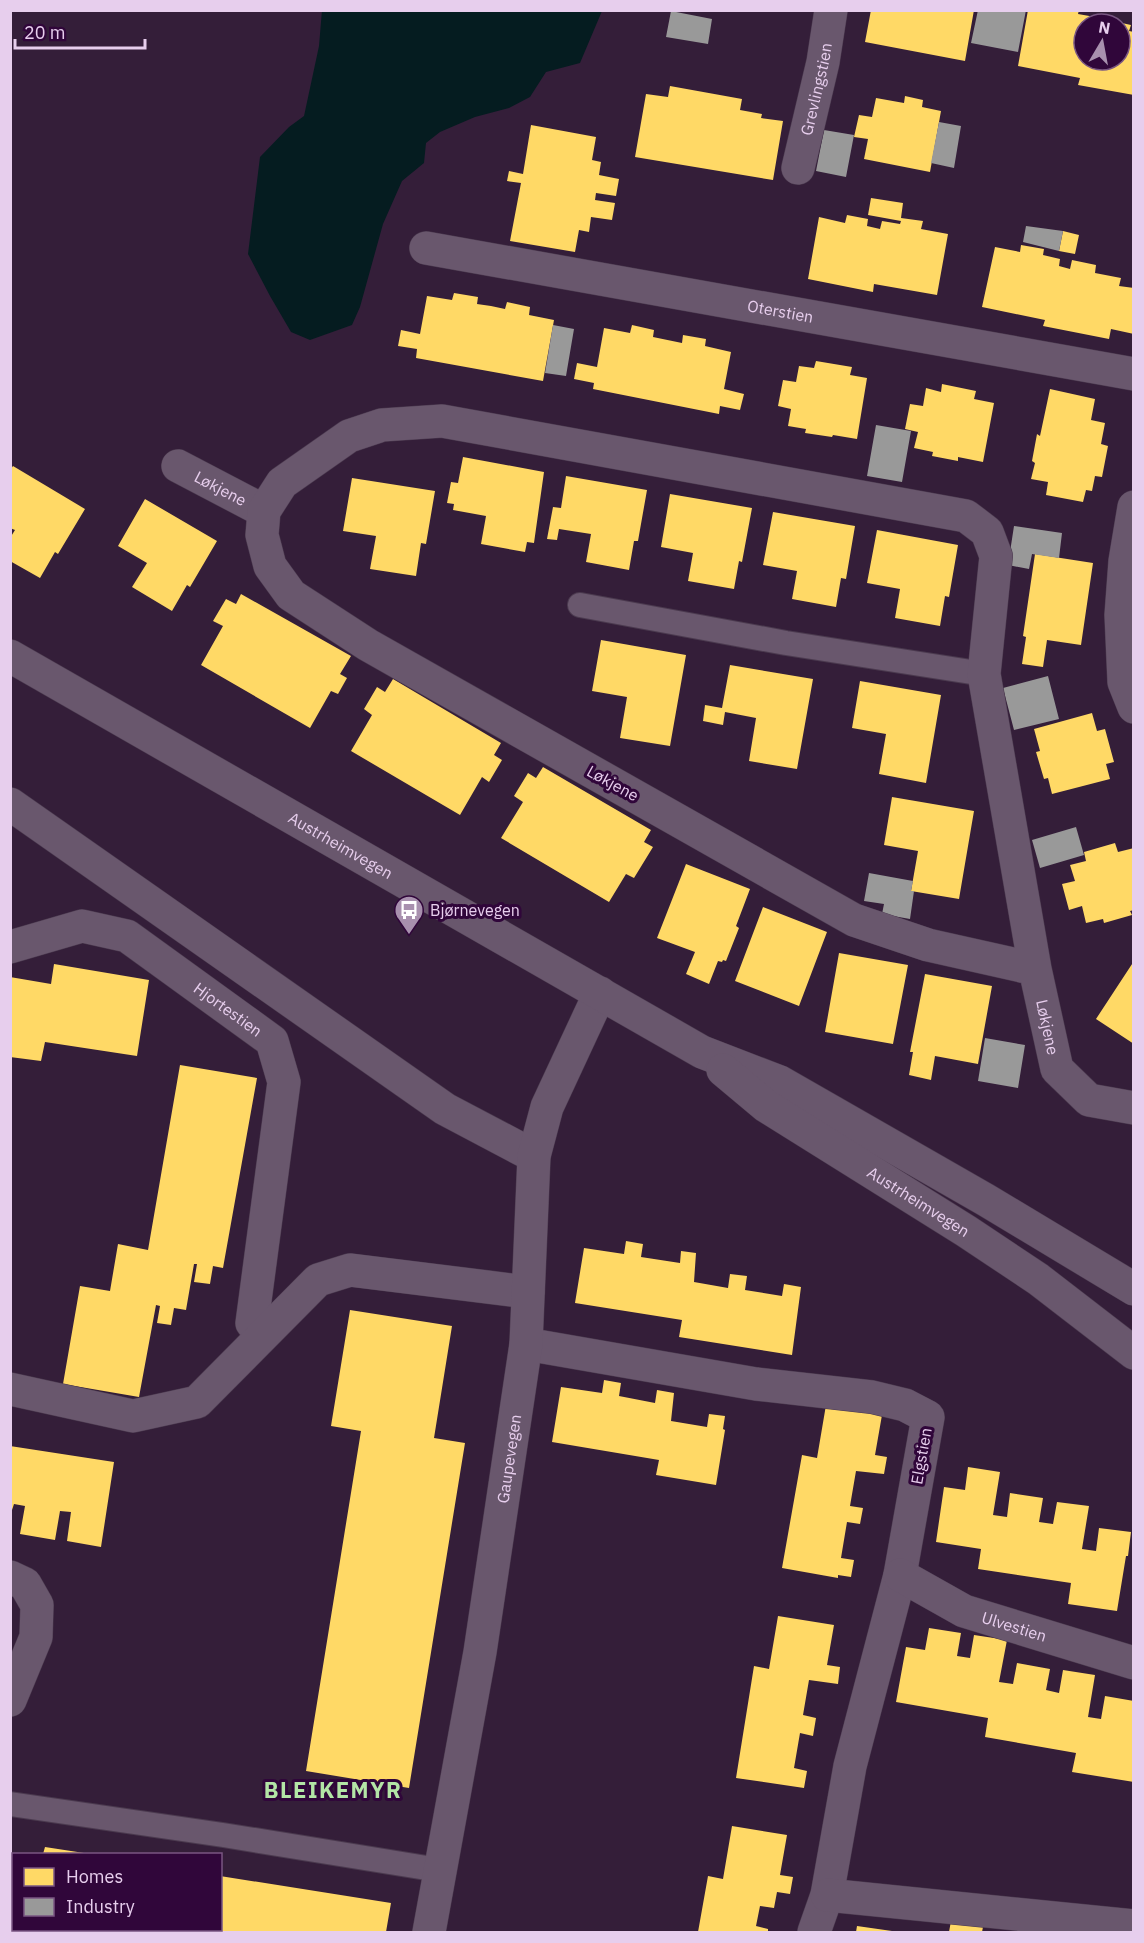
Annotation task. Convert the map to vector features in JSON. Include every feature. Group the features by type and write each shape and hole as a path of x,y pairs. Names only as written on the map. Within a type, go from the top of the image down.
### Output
{"street":[{"name":"Grevlingstien","path":"798,168 823,62 831,10"},
{"name":"Oterstien","path":"426,248 1134,374"},
{"name":"Løkjene","path":"1035,969 928,945 854,920 368,645 291,595 270,566 262,535 264,511 282,483 349,436 382,425 442,421 966,516 987,532 996,556 984,674 1035,969 1057,1069 1089,1100 1134,1108"},
{"name":"Løkjene","path":"177,466 264,511"},
{"path":"1134,507 1125,561 1121,615 1125,682 1134,707"},
{"name":"Austrheimvegen","path":"10,656 702,1052 780,1082 986,1200 1134,1289"},
{"path":"10,804 445,1109 534,1156"},
{"name":"Hjortestien","path":"10,947 82,926 127,936 272,1041 284,1082 252,1323 262,1335"},
{"name":"Gaupevegen","path":"429,1932 480,1652 526,1344 534,1156 547,1107 600,993"},
{"name":"Austrheimvegen","path":"702,1052 766,1106 966,1231 1038,1280 1134,1353"},
{"path":"10,1389 134,1416 197,1402 318,1280 350,1270 528,1292"},
{"name":"Elgstien","path":"526,1344 756,1384 872,1396 905,1405 928,1417 900,1575 850,1766 827,1895 814,1932"},
{"name":"Ulvestien","path":"900,1575 964,1611 1134,1663"},
{"path":"10,1577 25,1584 37,1605 36,1637 10,1700"},
{"path":"827,1895 1134,1926"}],"lane":[{"path":"580,605 786,644 984,674"},
{"path":"10,1804 439,1870"}],"shaded area":[{"path":"322,10 602,11 580,63 546,72 530,97 509,108 475,117 440,132 426,143 424,163 402,181 383,224 360,307 352,325 310,340 291,332 248,254 260,157 289,127 304,116 319,46"}],"building: Homes":[{"path":"871,10 974,10 965,61 865,42"},
{"path":"1028,10 1079,10 1072,12 1072,72 1132,72 1132,32 1134,32 1134,95 1078,85 1080,78 1018,66"},
{"path":"670,86 742,99 740,110 762,114 761,118 783,121 773,180 635,157 646,94 668,97"},
{"path":"905,96 923,100 922,107 941,111 930,172 864,159 868,139 854,137 859,115 872,117 876,98 904,103"},
{"path":"531,125 596,137 592,160 601,162 599,175 619,179 616,196 596,193 595,200 615,203 612,220 591,217 589,232 579,230 575,252 510,241 521,183 507,181 509,171 523,174"},
{"path":"871,198 903,203 901,218 923,221 921,229 948,234 937,295 874,284 873,292 808,279 819,217 845,223 847,215 868,219 867,226 880,229 882,221 900,224 901,221 868,215"},
{"path":"1063,231 1079,235 1075,254 1059,251"},
{"path":"1021,245 1044,249 1043,255 1060,259 1059,266 1070,269 1072,260 1096,265 1095,273 1121,278 1119,286 1134,288 1134,334 1111,329 1109,339 1043,326 1045,320 982,307 995,247 1020,252"},
{"path":"454,293 478,297 477,304 505,309 507,302 530,307 529,315 554,320 543,381 416,358 417,349 398,346 401,330 420,334 427,296 452,300"},
{"path":"632,325 654,330 653,337 682,343 683,335 706,339 705,346 731,352 724,389 744,394 740,410 720,406 719,414 593,389 594,383 574,379 577,363 597,367 604,328 630,333"},
{"path":"816,361 852,367 850,375 867,378 857,439 805,433 806,429 788,426 791,409 778,406 783,380 796,382 799,366 814,368"},
{"path":"942,384 976,391 974,399 994,403 983,462 958,457 958,461 932,456 933,452 914,448 918,432 905,429 910,404 923,406 926,388 941,392"},
{"path":"1050,389 1095,399 1091,420 1105,423 1101,444 1108,446 1102,477 1095,476 1092,491 1086,490 1083,502 1046,495 1048,482 1031,479 1035,463 1032,461 1037,434 1040,436"},
{"path":"463,457 544,472 534,543 527,542 525,552 481,544 486,516 453,510 454,504 447,503 451,482 458,483"},
{"path":"13,466 85,509 58,554 55,552 40,578 10,561 10,538 15,530 10,528 10,470"},
{"path":"566,476 647,490 638,541 634,541 629,570 586,562 591,534 559,529 557,540 547,539 553,507 561,508"},
{"path":"352,478 435,491 426,544 421,543 416,576 370,569 376,536 343,531"},
{"path":"670,494 752,508 742,562 739,561 734,589 688,581 693,553 661,547"},
{"path":"145,499 217,541 190,587 187,585 172,611 132,587 147,563 118,546"},
{"path":"773,512 855,526 846,579 841,578 836,607 792,599 797,571 763,565"},
{"path":"877,530 958,545 949,597 945,596 940,626 895,618 900,589 867,583"},
{"path":"1035,554 1093,563 1081,645 1047,640 1043,667 1022,664 1026,637 1023,636"},
{"path":"241,594 351,656 340,674 347,678 338,694 331,691 310,728 201,665 223,626 213,621 226,599 236,604"},
{"path":"601,640 686,655 670,746 620,738 627,697 592,691"},
{"path":"730,665 813,679 797,769 749,761 756,718 725,712 723,725 703,721 705,705 722,708"},
{"path":"393,679 501,743 494,755 502,760 489,782 482,777 460,815 351,751 372,715 364,709 377,687 385,692"},
{"path":"860,681 941,695 926,783 879,774 886,734 852,728"},
{"path":"1092,713 1097,731 1105,729 1114,762 1106,764 1110,779 1052,794 1048,778 1044,779 1036,752 1040,751 1034,729"},
{"path":"543,767 651,830 644,842 653,847 634,878 626,874 609,902 501,838 523,802 514,796 528,773 536,778"},
{"path":"892,797 974,811 959,899 911,891 918,851 884,845"},
{"path":"1115,843 1118,852 1134,848 1134,910 1130,911 1132,915 1104,923 1103,919 1086,923 1082,906 1069,910 1062,884 1075,881 1070,865 1086,861 1084,852"},
{"path":"686,864 750,889 736,926 739,928 726,961 718,961 709,984 686,974 695,952 657,938"},
{"path":"763,907 827,932 799,1006 735,981"},
{"path":"839,953 908,965 893,1044 825,1032"},
{"path":"1134,961 1134,1044 1096,1019"},
{"path":"54,964 149,980 137,1056 45,1042 41,1061 10,1057 10,977 51,984"},
{"path":"925,974 992,986 978,1064 935,1056 931,1080 909,1075 913,1052 910,1052"},
{"path":"180,1065 257,1078 223,1268 213,1266 210,1284 194,1282 197,1264 194,1264 186,1310 174,1308 171,1325 157,1323 160,1306 156,1305 139,1397 63,1384 80,1286 110,1291 118,1244 148,1250"},
{"path":"626,1241 643,1244 641,1257 680,1263 681,1251 696,1253 694,1282 728,1288 730,1274 747,1276 745,1290 782,1296 784,1284 801,1287 792,1355 679,1337 682,1320 575,1303 584,1248 624,1254"},
{"path":"350,1310 452,1326 434,1438 465,1443 409,1788 306,1771 361,1431 331,1426"},
{"path":"604,1380 621,1383 619,1396 655,1403 657,1390 674,1393 671,1421 707,1427 709,1414 725,1416 723,1429 725,1430 716,1485 656,1475 659,1460 552,1442 561,1387 602,1393"},
{"path":"826,1405 882,1415 875,1455 887,1457 884,1474 856,1471 850,1506 863,1508 860,1524 847,1522 841,1558 854,1560 851,1577 838,1575 838,1578 782,1568 802,1455 817,1458"},
{"path":"10,1446 114,1462 101,1547 67,1541 71,1512 60,1511 55,1540 20,1534 25,1506 14,1504 10,1516"},
{"path":"968,1467 1000,1472 993,1515 1007,1517 1010,1493 1043,1498 1039,1522 1053,1524 1057,1502 1089,1506 1082,1549 1096,1551 1099,1528 1131,1532 1117,1611 1068,1604 1071,1583 978,1569 981,1549 936,1542 944,1487 965,1490"},
{"path":"778,1616 834,1625 827,1665 840,1667 838,1684 809,1680 803,1715 816,1718 813,1736 800,1733 794,1768 807,1771 804,1788 736,1778 754,1666 769,1669"},
{"path":"929,1628 961,1633 957,1656 970,1658 974,1635 1007,1640 999,1682 1013,1684 1017,1663 1050,1669 1046,1690 1059,1693 1063,1670 1095,1675 1088,1717 1101,1719 1105,1696 1134,1701 1134,1782 1072,1772 1076,1753 985,1737 988,1718 896,1702 906,1647 925,1650"},
{"path":"732,1826 787,1835 780,1875 793,1877 790,1894 777,1892 774,1908 760,1906 756,1926 768,1929 768,1932 698,1932 708,1876 723,1879"},
{"path":"45,1847 84,1853 43,1853"},
{"path":"222,1876 391,1903 386,1932 30,1932 222,1931"},
{"path":"951,1921 983,1927 982,1932 949,1932"},
{"path":"857,1926 892,1931 892,1932 856,1932"}],"building: Industry":[{"path":"978,10 1026,10 1018,52 971,43"},
{"path":"671,11 712,19 708,44 666,37"},
{"path":"939,122 961,126 954,168 931,163"},
{"path":"824,130 854,135 846,177 816,171"},
{"path":"1026,226 1063,231 1059,251 1023,242"},
{"path":"553,325 574,329 566,376 545,373"},
{"path":"876,425 911,431 902,482 867,476"},
{"path":"1014,526 1062,533 1059,558 1032,554 1029,569 1008,565"},
{"path":"1048,676 1059,719 1014,730 1003,688"},
{"path":"1076,827 1084,855 1040,868 1032,840"},
{"path":"869,873 913,881 910,919 882,914 884,904 864,901"},
{"path":"985,1038 1025,1045 1018,1088 978,1081"}],"place":[{"name":"Bjørnevegen","path":"409,936"}],"district":[{"name":"BLEIKEMYR","path":"333,1789"}]}
